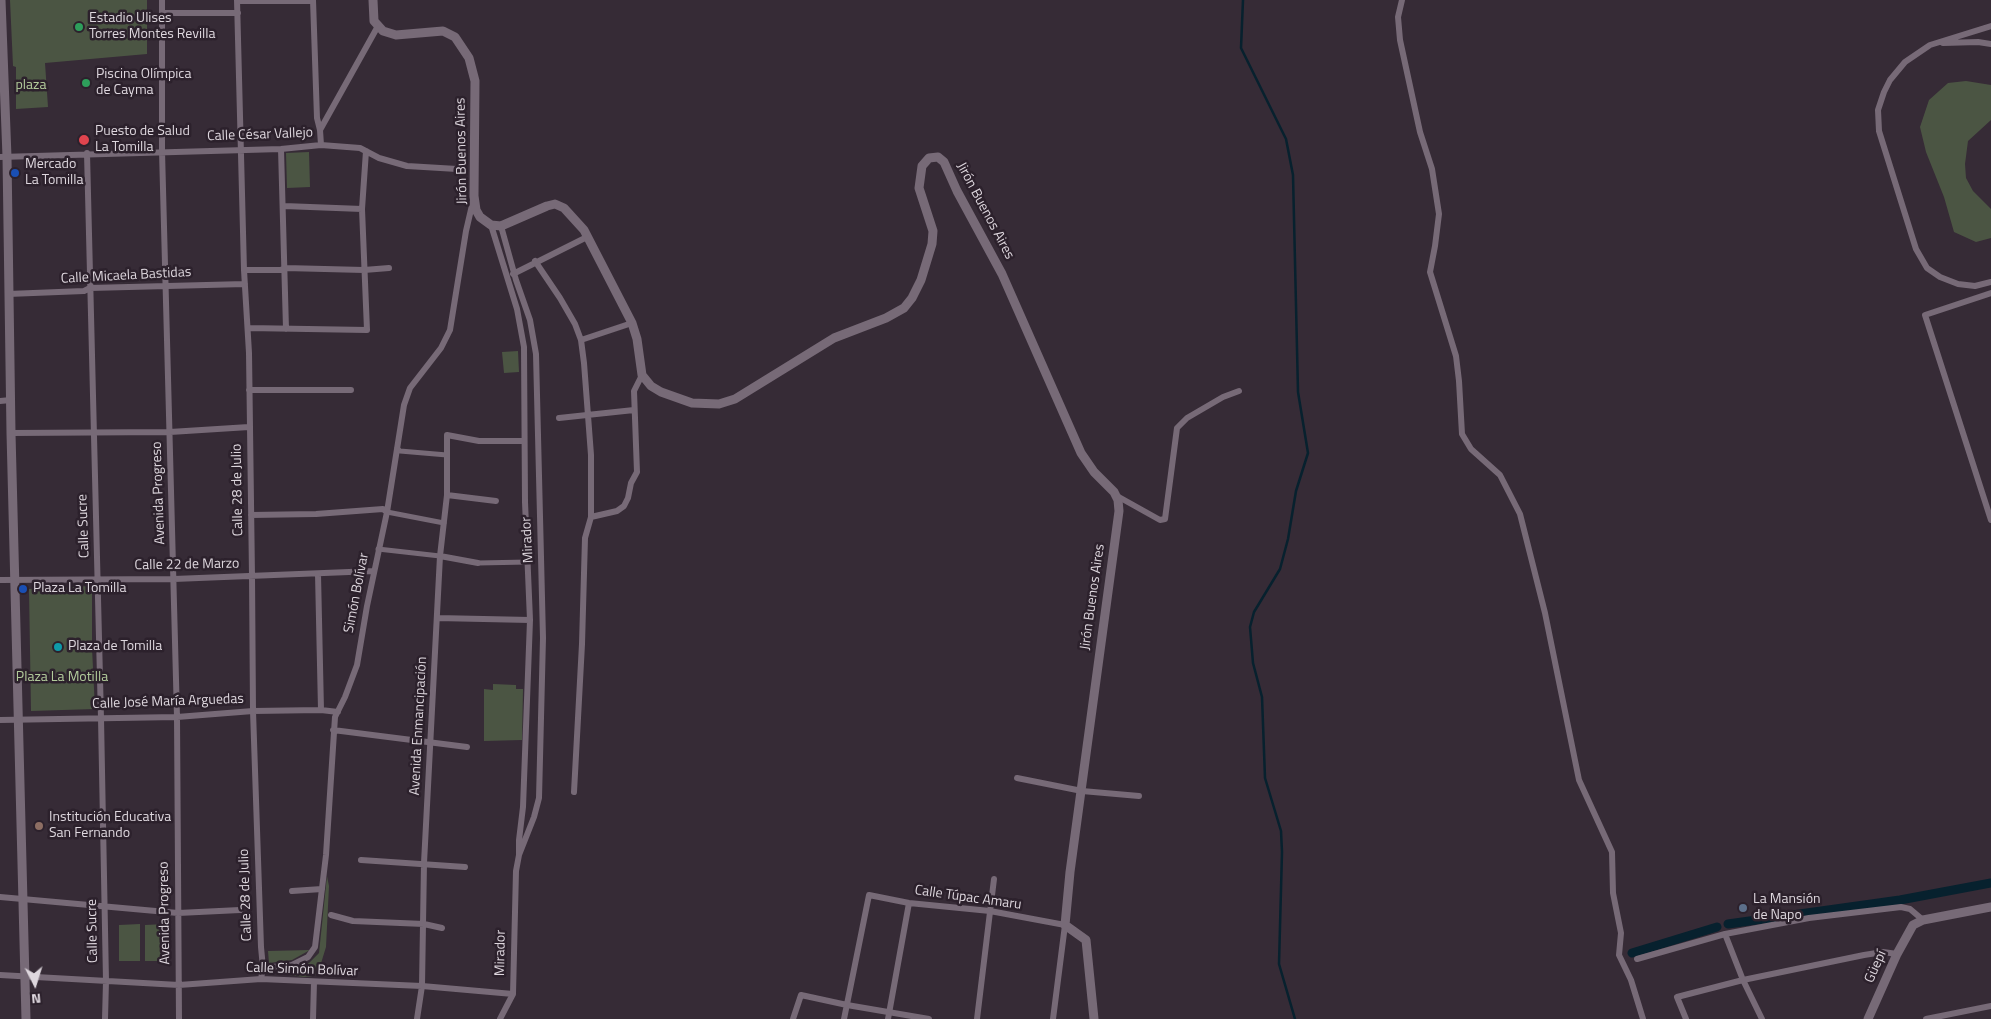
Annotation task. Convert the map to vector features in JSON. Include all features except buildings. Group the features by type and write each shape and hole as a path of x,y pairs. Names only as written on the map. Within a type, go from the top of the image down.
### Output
{"street":[{"path":"1,0 3,157 11,400 26,1019"},
{"name":"Avenida Progreso","path":"162,0 162,151 177,717 179,1019"},
{"path":"237,0 313,0 317,118 321,146"},
{"name":"Calle 28 de Julio","path":"237,0 244,270 248,328 252,712 263,968 261,979"},
{"path":"320,130 378,26 373,17 372,0"},
{"path":"1402,0 1398,17 1400,40 1420,132 1432,169 1438,202 1438,222 1430,272 1456,356 1462,434 1471,449 1500,475 1520,514 1545,612 1579,780 1612,852 1613,893 1621,933 1619,955 1631,980 1643,1019"},
{"path":"162,13 238,13"},
{"name":"Jirón Buenos Aires","path":"378,26 383,31 396,35 443,31 455,37 467,54 475,81 474,196 477,213 482,220 496,225"},
{"path":"1991,26 1934,44 1905,62 1890,80 1878,110 1879,131 1916,249 1927,268 1958,284 1974,286 1991,282"},
{"path":"1934,44 1978,42 1991,44"},
{"name":"Calle César Vallejo","path":"3,157 321,146 360,148 379,158 407,166 457,169"},
{"path":"281,148 286,329"},
{"path":"248,328 367,330 362,209 366,151"},
{"name":"Calle Sucre","path":"87,153 101,718 106,981 105,1019"},
{"name":"Jirón Buenos Aires","path":"642,375 651,386 685,401 702,405 724,403 743,394 834,338 900,311 910,302 916,291 932,244 932,231 921,198 919,180 924,161 929,158 938,157 944,162 1002,274 1081,453 1094,472 1117,496 1119,511 1053,1019"},
{"name":"Simón Bolívar","path":"263,968 292,965 304,960 313,952 315,947 326,855 335,717 349,688 357,665 378,549 387,512 404,405 410,388 441,348 450,330 466,231 474,196"},
{"path":"496,225 547,206 555,204 564,208 572,215 587,237 632,323 637,339 642,375 634,391 637,472 631,483 624,506 617,511 591,517"},
{"path":"284,206 362,209"},
{"name":"Mirador","path":"496,225 515,273 530,320 536,354 538,494 543,577 539,798 534,817 519,855"},
{"name":"Mirador","path":"496,225 524,339 525,502 530,620 523,807 515,887 515,964 512,994 500,1019"},
{"path":"507,276 531,266 535,262 587,237"},
{"path":"535,262 560,298 575,324 581,340 591,455 591,517 585,538 582,642 574,792"},
{"path":"244,270 281,270 285,268 364,270 389,268"},
{"name":"Calle Micaela Bastidas","path":"8,294 84,291 90,288 245,284"},
{"path":"1991,293 1925,315 1991,520"},
{"path":"581,340 632,323"},
{"path":"249,390 351,390"},
{"path":"1117,496 1160,520 1165,519 1177,428 1187,418 1223,397 1239,391"},
{"path":"0,401 11,400"},
{"path":"559,418 634,410"},
{"path":"11,433 170,432 249,427"},
{"name":"Avenida Enmancipación","path":"417,1019 422,986 424,863 440,556 447,495 447,434 479,441 524,441"},
{"path":"397,448 400,452 447,455"},
{"path":"447,495 496,501"},
{"path":"251,516 383,509 387,512 444,523"},
{"path":"378,549 478,562 528,562"},
{"name":"Calle 22 de Marzo","path":"0,580 174,579 374,570"},
{"path":"318,574 321,710"},
{"path":"437,618 530,620"},
{"name":"Calle José María Arguedas","path":"0,720 177,717 321,710 338,712"},
{"path":"333,730 466,747"},
{"path":"1016,778 1082,791 1139,796"},
{"path":"361,860 465,867"},
{"path":"977,1019 994,879"},
{"path":"292,891 322,888"},
{"name":"Calle Túpac Amaru","path":"847,1005 869,894 909,903 990,911 1065,924"},
{"path":"0,897 178,913 240,910"},
{"path":"888,1016 909,903"},
{"path":"1637,959 1725,934 1809,918 1901,907 1910,909 1923,920 1991,907"},
{"path":"331,915 353,921 424,924 442,928"},
{"name":"Güepí","path":"1868,1019 1896,954 1911,928 1923,920"},
{"path":"1065,924 1086,940 1094,1019"},
{"path":"1725,934 1743,980 1762,1019"},
{"path":"1686,1019 1677,996 1743,980 1883,952 1896,954"},
{"name":"Calle Simón Bolívar","path":"0,975 179,985 261,979 422,986 512,994"},
{"path":"313,1019 314,982"},
{"path":"793,1019 801,995 888,1016 929,1019"},
{"path":"844,1019 847,1005"},
{"path":"1926,1019 1991,1006"}],"green space":[{"name":"Estadio Ulises Torres Montes Revilla","path":"10,0 147,0 147,54 45,63 48,107 16,109 16,67 13,66"},
{"path":"1966,81 1991,85 1991,120 1968,141 1965,164 1966,178 1973,191 1991,209 1991,238 1976,242 1954,232 1944,197 1926,152 1920,127 1929,100 1948,83"},
{"path":"309,152 310,187 287,188 286,153"},
{"path":"518,351 519,372 504,373 502,352"},
{"name":"Plaza La Motilla","path":"92,586 92,648 95,709 31,711 29,589"},
{"path":"493,684 516,685 516,689 523,689 522,740 484,741 484,689 493,690"},
{"path":"327,876 329,886 326,947 318,973 313,976 304,977 281,974 282,972 298,969 309,963 319,953"},
{"path":"140,924 140,961 119,961 119,925"},
{"path":"166,924 166,961 145,961 145,925"},
{"path":"310,950 292,960 269,963 268,951"}],"waterway":[{"path":"1243,0 1241,48 1286,139 1293,175 1298,392 1308,453 1296,491 1288,539 1280,569 1254,612 1250,627 1253,663 1262,697 1265,778 1281,831 1279,964 1295,1019"},
{"path":"1728,924 1900,900 1991,883"},
{"path":"1632,953 1717,927"}],"place":[{"name":"Estadio Ulises Torres Montes Revilla","path":"79,27"},
{"name":"Piscina Olímpica de Cayma","path":"86,83"},
{"name":"Puesto de Salud La Tomilla","path":"84,140"},
{"name":"Mercado La Tomilla","path":"15,173"},
{"name":"Plaza La Tomilla","path":"23,589"},
{"name":"Plaza de Tomilla","path":"58,647"},
{"name":"Institución Educativa San Fernando","path":"39,826"},
{"name":"La Mansión de Napo","path":"1743,908"}],"park label":[{"name":"plaza","path":"31,86"}]}
